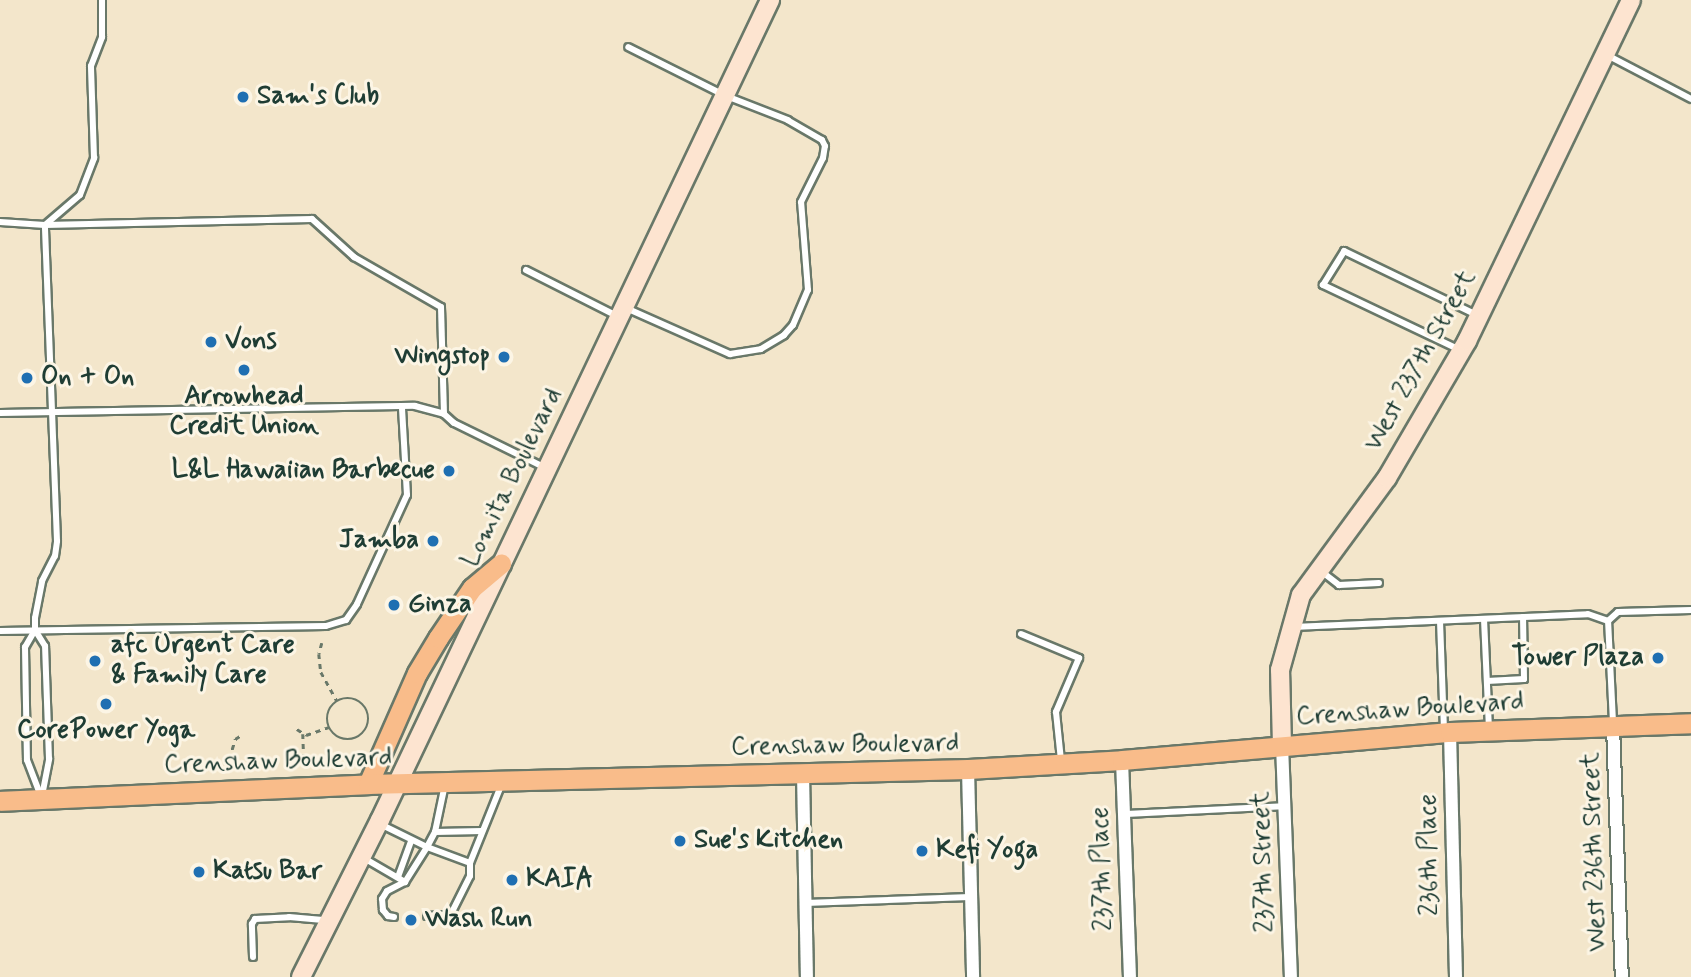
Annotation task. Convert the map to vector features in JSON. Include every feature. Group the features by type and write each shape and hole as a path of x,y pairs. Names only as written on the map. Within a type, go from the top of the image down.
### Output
{"main road":[{"name":"Lomita Boulevard","path":"301,977 398,784 770,0"},
{"name":"West 237th Street","path":"1282,745 1280,670 1301,595 1387,478 1461,351 1631,0"},
{"path":"368,784 418,673 438,638 472,588 501,564"},
{"name":"Crenshaw Boulevard","path":"0,801 368,784 968,769 1122,760 1447,732 1691,723"}],"street":[{"name":"West 236th Street","path":"1613,725 1622,977"},
{"name":"236th Place","path":"1447,732 1456,977"},
{"name":"237th Street","path":"1282,745 1291,977"},
{"name":"237th Place","path":"1122,760 1130,977"},
{"path":"968,769 973,977"},
{"path":"803,773 807,977"}],"lane":[{"path":"46,225 80,195 94,158 91,66 102,37 102,0"},
{"path":"526,270 621,312 730,354 761,349 784,335 803,304 809,279 801,202 823,158 825,146 822,140 788,120 724,95 628,47"},
{"path":"1605,54 1691,99"},
{"path":"0,222 46,225 312,219 354,257 441,307 444,414"},
{"path":"42,799 27,760 25,647 35,630 42,581 55,556 57,541 55,411 46,225"},
{"path":"1461,351 1323,285 1344,251 1479,316"},
{"path":"0,631 326,625 345,620 357,604 407,495 402,407"},
{"path":"0,414 402,407 444,414 454,423 547,468"},
{"path":"1319,570 1339,585 1379,583"},
{"path":"1608,621 1618,612 1691,610"},
{"path":"1292,627 1588,614 1608,621"},
{"path":"1486,681 1524,679 1523,617"},
{"path":"1484,619 1489,730"},
{"path":"1440,621 1447,732"},
{"path":"1608,621 1613,725"},
{"path":"35,630 45,646 49,759 42,799"},
{"path":"1021,634 1079,658 1056,712 1061,763"},
{"path":"427,916 452,912 470,876 470,863 503,781"},
{"path":"394,917 388,916 383,910 382,899 387,891 405,882 427,847 435,832 446,782"},
{"path":"1124,814 1285,806"},
{"path":"379,823 411,841 470,863"},
{"path":"435,832 482,831"},
{"path":"398,877 411,841"},
{"path":"362,857 405,882"},
{"path":"805,903 971,897"},
{"path":"253,957 252,923 255,919 289,917 331,921"}],"path":[{"path":"322,643 319,654 321,672 337,701"},
{"path":"351,698 363,704 368,724 361,737 342,738 329,726 329,712 337,701 351,698"},
{"path":"303,734 329,726"},
{"path":"297,729 303,734 304,757"},
{"path":"229,759 235,739 243,734"}],"place":[{"name":"Sam's Club","path":"243,97"},
{"name":"Vons","path":"211,342"},
{"name":"Wingstop","path":"504,357"},
{"name":"Arrowhead Credit Union","path":"244,370"},
{"name":"On + On","path":"27,378"},
{"name":"L&L Hawaiian Barbecue","path":"449,471"},
{"name":"Jamba","path":"433,541"},
{"name":"Ginza","path":"394,605"},
{"name":"Tower Plaza","path":"1658,658"},
{"name":"afc Urgent Care & Family Care","path":"95,661"},
{"name":"CorePower Yoga","path":"106,704"},
{"name":"Sue's Kitchen","path":"680,841"},
{"name":"Kefi Yoga","path":"922,851"},
{"name":"Katsu Bar","path":"199,872"},
{"name":"KAIA","path":"512,880"},
{"name":"Wash Run","path":"411,920"}]}
